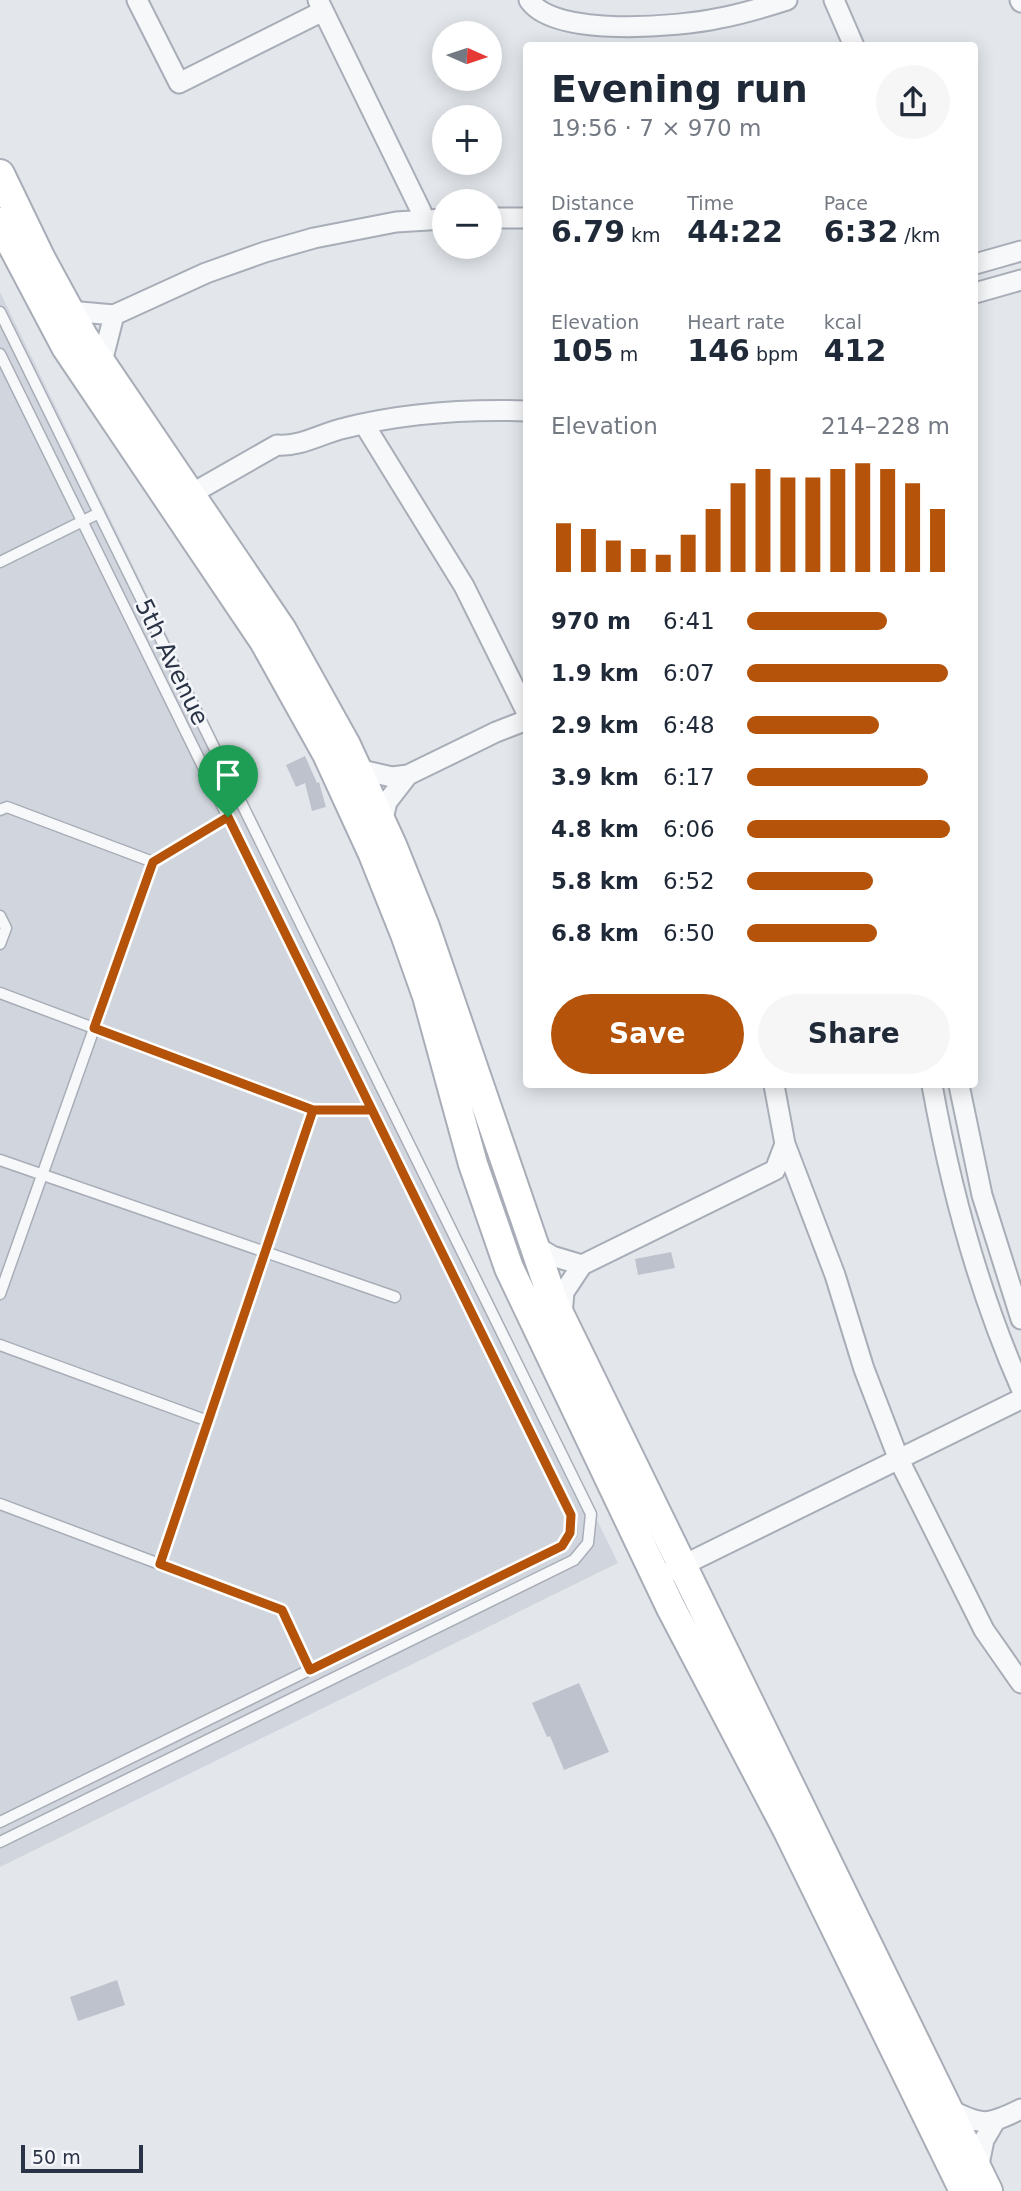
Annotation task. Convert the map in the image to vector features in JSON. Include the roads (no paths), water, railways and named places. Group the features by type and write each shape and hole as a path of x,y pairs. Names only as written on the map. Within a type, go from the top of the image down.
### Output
{"main road":[{"path":"0,174 69,311 282,630 357,769 425,927 532,1244 562,1318 947,2108 976,2184"},
{"path":"0,222 66,347 264,641 327,754 373,854 427,996 473,1164 509,1268 657,1578 976,2184"}],"street":[{"path":"137,0 178,83 320,6 421,211 423,220"},
{"path":"528,0 542,13 555,19 626,26 719,19 787,0"},
{"path":"834,0 852,42"},
{"path":"502,218 523,218"},
{"path":"69,311 114,316 206,273 265,252 314,238 397,222 432,220"},
{"path":"978,263 1021,251"},
{"path":"978,291 1021,280"},
{"path":"102,362 114,316"},
{"path":"191,494 278,445 289,446 344,428 419,413 523,411"},
{"path":"364,424 464,586 523,705"},
{"path":"357,769 392,777 408,775 523,722"},
{"path":"382,823 387,802 408,775"},
{"path":"775,1088 785,1144 835,1275 864,1368 900,1460 984,1630 1021,1683"},
{"path":"933,1088 963,1228 995,1325 1021,1388"},
{"path":"960,1088 982,1195 1021,1319"},
{"path":"562,1318 564,1293 582,1265 775,1170 785,1144"},
{"path":"532,1244 552,1256 582,1265"},
{"path":"657,1578 1021,1399"},
{"path":"947,2108 975,2121 994,2123"},
{"path":"976,2184 984,2140 994,2123 1021,2109"}],"lane":[{"name":"5th Avenue","path":"0,312 591,1514 588,1543 574,1560 0,1842"},
{"name":"5th Avenue","path":"0,354 571,1515 570,1533 562,1546 310,1670"},
{"path":"0,562 99,513"},
{"path":"0,810 7,807 153,862"},
{"path":"0,1294 153,862 228,817"},
{"path":"0,916 6,928 0,944"},
{"path":"0,993 313,1110 372,1110"},
{"path":"160,1564 313,1110"},
{"path":"0,1160 395,1297"},
{"path":"0,1345 208,1421"},
{"path":"0,1504 282,1610 310,1670 0,1822"}]}
